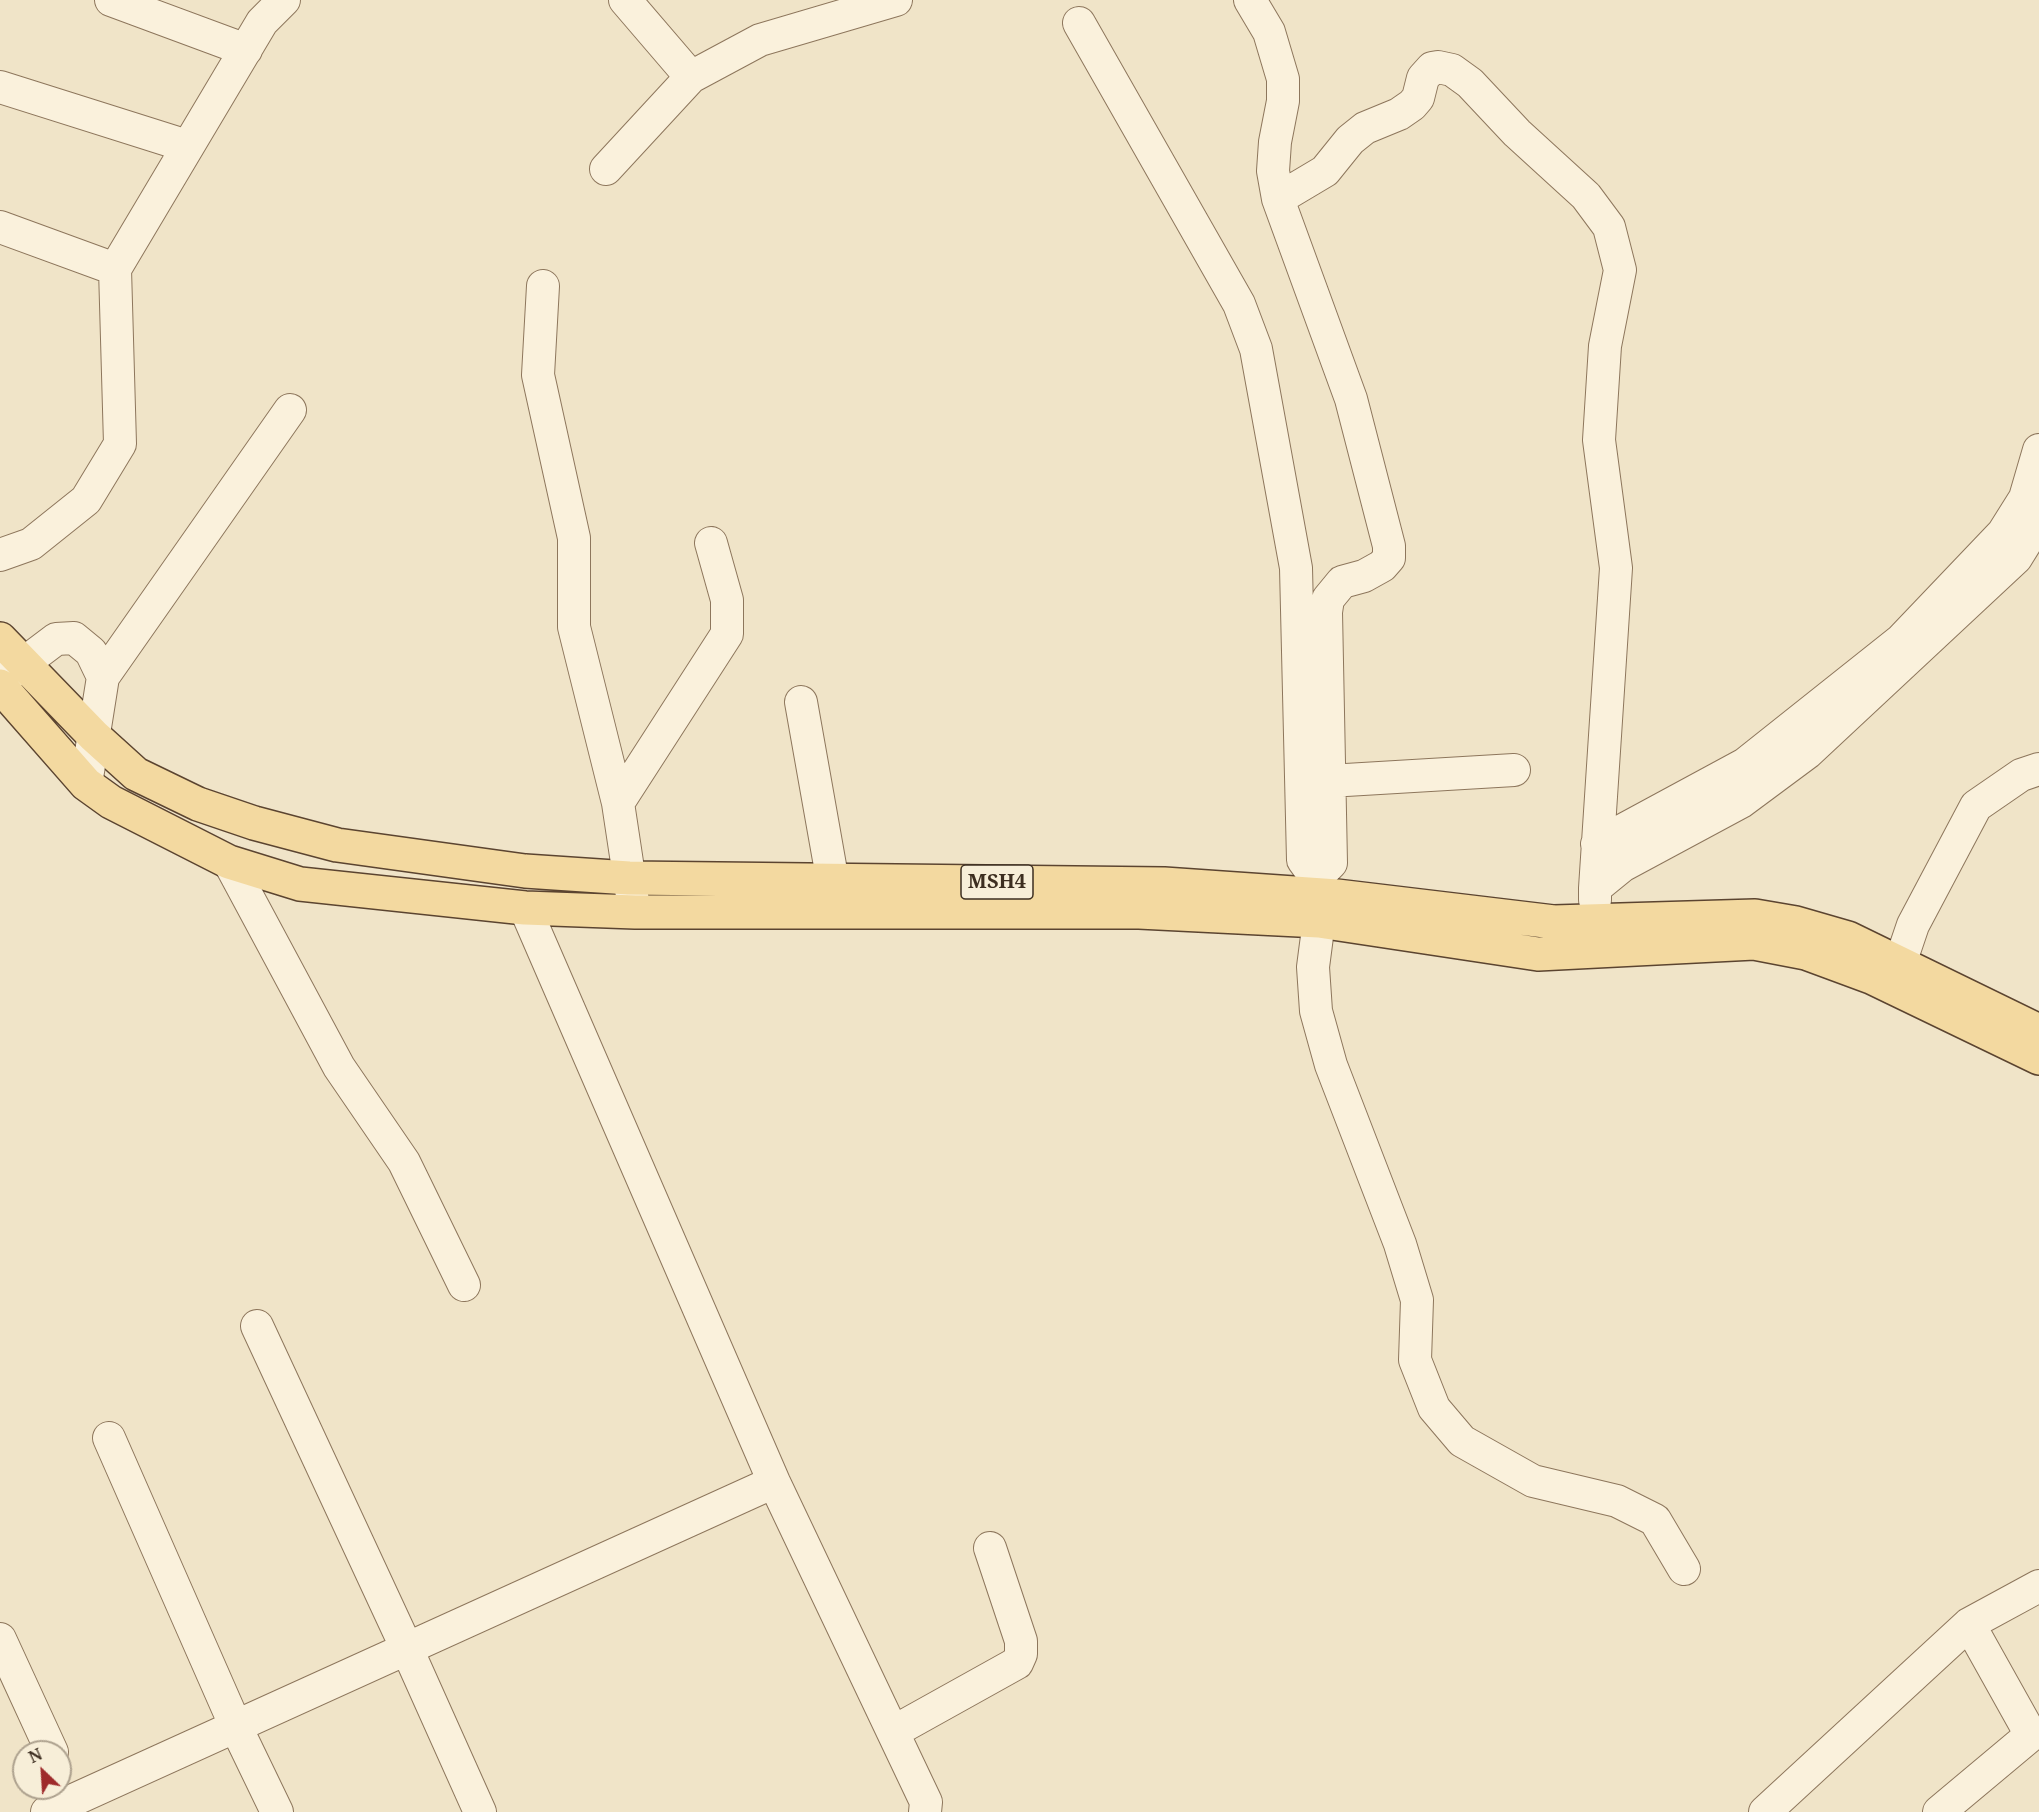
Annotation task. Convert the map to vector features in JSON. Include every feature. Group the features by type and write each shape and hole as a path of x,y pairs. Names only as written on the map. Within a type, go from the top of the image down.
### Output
{"main road":[{"name":"MSH4","path":"0,639 8,677 86,784 111,802 229,862 300,884 525,908 635,912 1139,912 1317,898"},
{"name":"MSH4","path":"8,677 94,736 136,774 198,804 254,823 337,844 525,872 629,878 1164,884 1317,898 1538,954 1595,936 1754,943 1896,975 2039,1031"},
{"name":"MSH4","path":"1896,975 2039,1058"}],"street":[{"path":"111,0 246,50"},
{"path":"0,555 31,544 86,500 120,444 116,269 262,22 284,0"},
{"path":"625,0 691,77"},
{"path":"606,169 691,77 760,40 896,0"},
{"path":"1250,0 1269,32 1283,79 1283,100 1275,142 1273,171 1278,199 1351,399 1389,546 1389,558 1382,566 1364,576 1342,582 1328,598 1326,612 1331,863 1317,898 1313,967 1316,1011 1331,1065 1400,1244 1417,1300 1415,1360 1434,1408 1462,1441 1533,1481 1617,1501 1655,1520 1683,1569"},
{"path":"1080,23 1239,304 1256,349 1296,568 1303,860 1317,898"},
{"path":"1278,199 1325,171 1350,140 1365,128 1399,114 1412,105 1418,98 1427,72 1438,67 1452,70 1470,83 1517,133 1586,196 1609,227 1620,270 1605,346 1599,440 1616,568 1597,844 1595,936"},
{"path":"0,87 187,146"},
{"path":"0,227 116,269"},
{"path":"543,286 538,375 574,537 574,627 618,803 635,912"},
{"path":"86,784 103,677 290,410"},
{"path":"1597,844 1745,764 1901,640 2003,533 2025,498 2039,450"},
{"path":"1595,888 1622,866 1741,802 1807,753 2016,558 2039,521"},
{"path":"618,803 727,634 727,600 711,543"},
{"path":"8,677 56,639 74,638 91,652 103,677"},
{"path":"801,702 831,880 839,912"},
{"path":"1896,975 1913,925 1976,806 2021,775 2039,769"},
{"path":"1329,781 1514,770"},
{"path":"229,862 339,1067 405,1162 464,1285"},
{"path":"525,908 774,1482 926,1802 925,1812"},
{"path":"257,1326 480,1812"},
{"path":"109,1438 236,1727 277,1812"},
{"path":"67,1808 236,1727 774,1482"},
{"path":"893,1732 1017,1664 1021,1654 1021,1641 990,1548"},
{"path":"1765,1812 1969,1624 2039,1586"},
{"path":"1940,1812 2031,1735 1969,1624"},
{"path":"0,1639 46,1740"}]}
